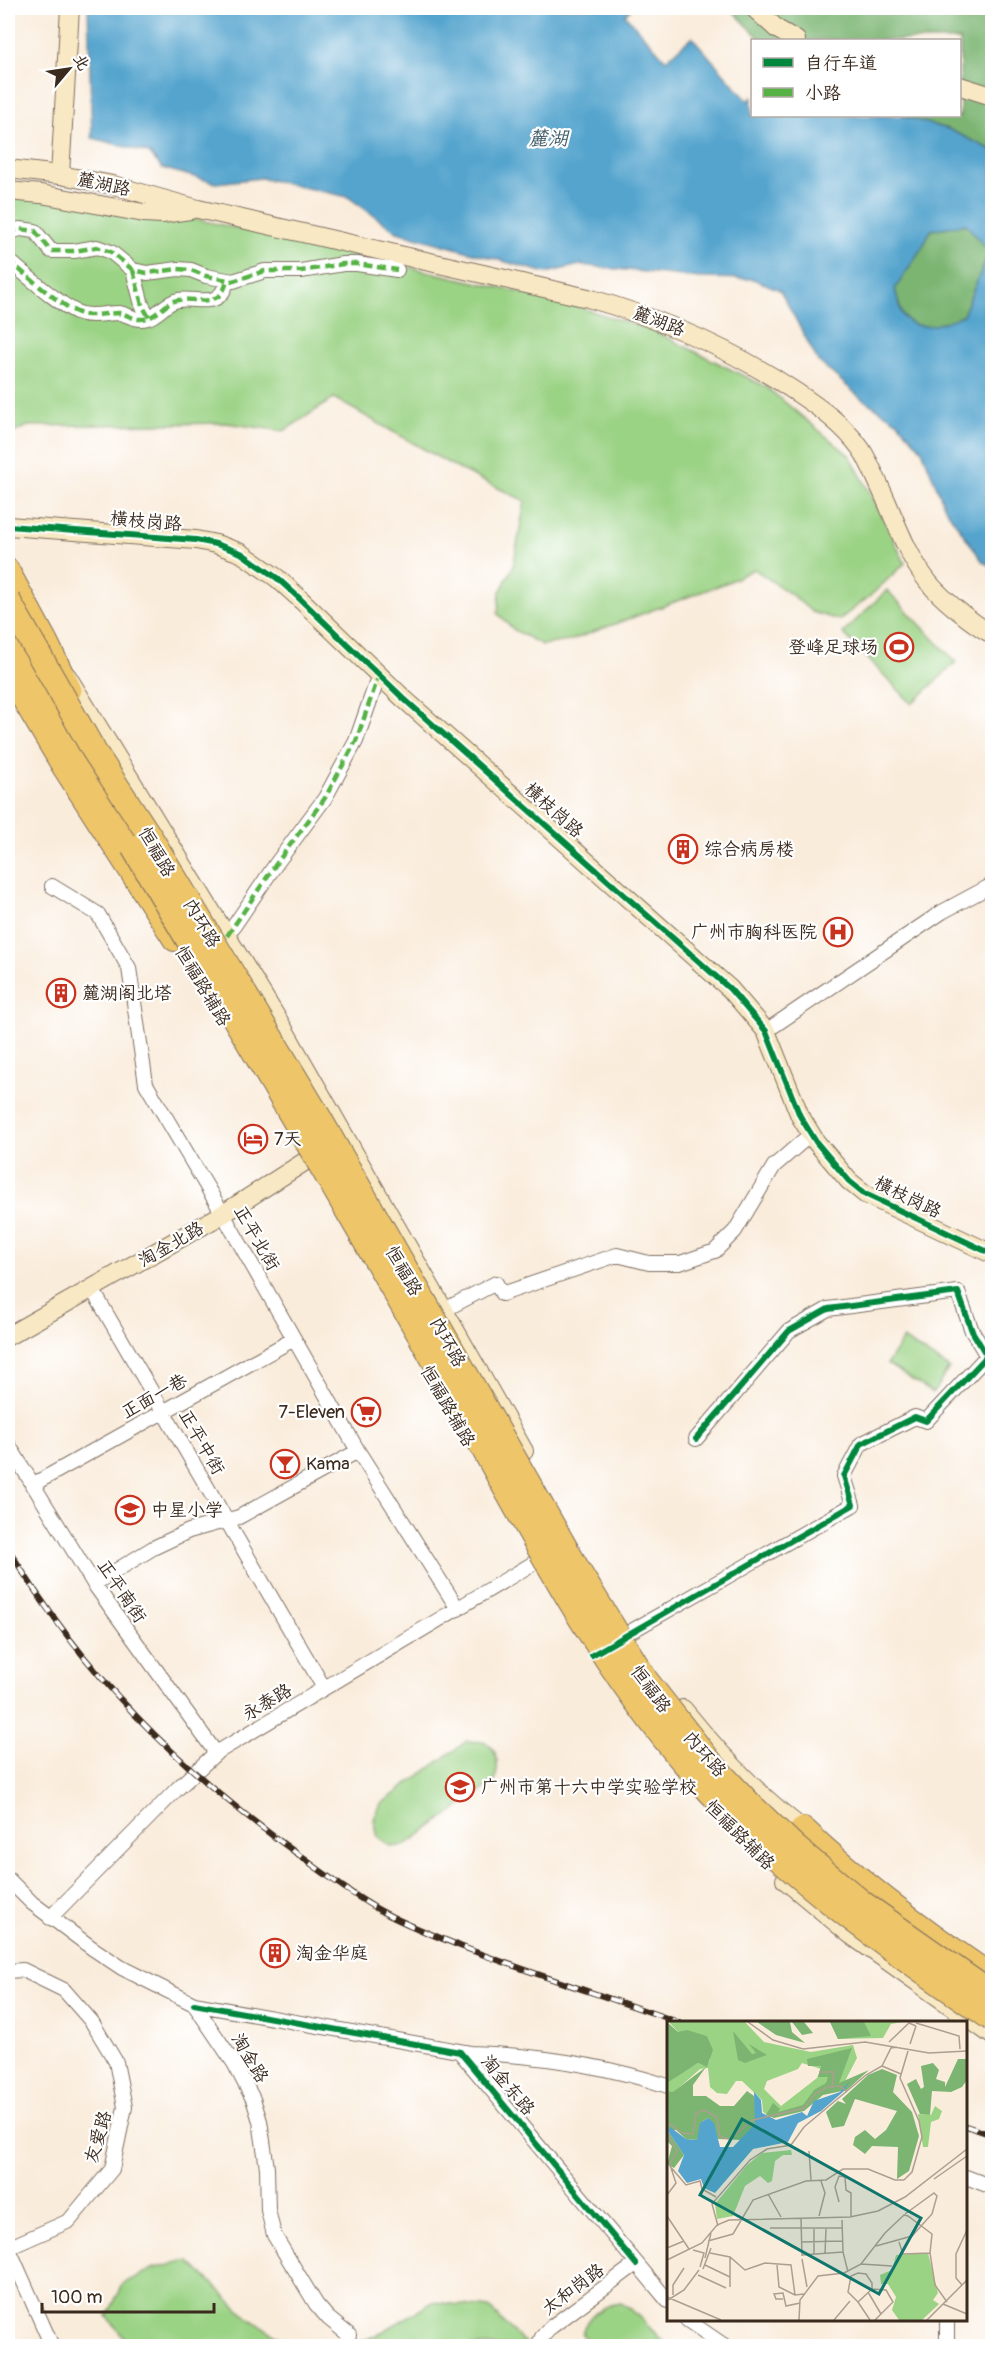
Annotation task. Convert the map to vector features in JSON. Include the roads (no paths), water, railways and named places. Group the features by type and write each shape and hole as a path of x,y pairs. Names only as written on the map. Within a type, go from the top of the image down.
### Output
{"highway":[{"name":"内环路","path":"8,600 94,751 154,844 316,1112 581,1575 646,1680 712,1764 751,1806 795,1847 873,1910 993,1996"},
{"name":"内环路","path":"8,640 233,1015 437,1365 563,1588 632,1696 691,1771 736,1820 786,1866 865,1931 993,2018"},
{"path":"8,672 65,768 174,939"},
{"path":"803,1830 846,1870 907,1918 993,1977"}],"main road":[{"path":"60,175 70,8"},
{"path":"754,8 777,29 794,39"},
{"path":"961,86 993,96"},
{"name":"麓湖路","path":"8,169 60,175 113,185 198,209 588,298 626,309 693,335 760,368 819,408 851,435 862,451 913,558 927,581 981,628 993,634"},
{"name":"麓湖路","path":"8,191 60,197 144,213 162,214 198,209"},
{"name":"横枝岗路","path":"8,526 196,540 228,547 241,553 277,578 379,675 706,966 747,1007 766,1031 800,1116 833,1164 849,1181 865,1194 993,1254"},
{"name":"恒福路","path":"8,569 48,643 114,777 318,1152 535,1534 609,1644 670,1742 748,1828 817,1890 849,1916 993,2018"},
{"name":"恒福路","path":"8,625 37,682 78,753 217,967"},
{"name":"恒福路辅路","path":"48,643 250,974 351,1145 444,1310 609,1644 632,1713 659,1748 716,1812 781,1877 851,1935 993,2035"},
{"name":"恒福路辅路","path":"8,686 101,840 144,903 174,939 318,1152 537,1562 609,1644 666,1687 693,1722 755,1787 803,1830 993,1965"},
{"path":"174,939 217,967 250,974"},
{"name":"淘金北路","path":"8,1336 223,1214 318,1152"},
{"name":"恒福路","path":"609,1644 714,1770 764,1821 855,1900 993,1996"},
{"path":"764,1821 803,1830"}],"street":[{"path":"8,233 20,229 35,231 51,251 74,251 97,247 111,252 133,270 147,273 178,269 191,270 227,281 266,271 301,271 343,264 397,270"},
{"path":"8,260 36,284 80,314 94,316 122,313 140,320 155,316 172,302 179,300 214,299 225,290 227,281"},
{"path":"133,270 142,305 149,317"},
{"path":"227,936 276,864 326,798 356,741 379,675"},
{"path":"766,1031 942,912 993,885"},
{"name":"正平北街","path":"52,886 98,914 129,968 146,1084 358,1451 458,1609"},
{"path":"444,1310 496,1283 502,1294 618,1255 649,1263 680,1263 715,1251 735,1231 774,1167 811,1134"},
{"name":"正平中街","path":"92,1289 324,1688"},
{"path":"609,1644 853,1505 844,1476 861,1444 915,1417 926,1421 987,1356 972,1331 958,1292 828,1309 789,1331 696,1439"},
{"name":"正面一巷","path":"32,1485 294,1339"},
{"name":"正平南街","path":"8,1444 94,1584 216,1753"},
{"path":"94,1584 153,1548 189,1531 238,1517 358,1451"},
{"name":"永泰路","path":"50,1918 178,1788 216,1753 537,1562"},
{"name":"淘金路","path":"8,1879 50,1918 122,1968 194,2004 234,2063 253,2099 260,2121 267,2168 268,2210 274,2235 316,2304 349,2336"},
{"name":"友爱路","path":"8,1971 23,1970 64,1990 92,2022 116,2062 125,2107 112,2169 69,2221 8,2249"},
{"name":"淘金东路","path":"194,2004 460,2052 667,2299"},
{"path":"460,2052 509,2054 566,2061 605,2068 667,2085"},
{"path":"967,2177 993,2187"},
{"path":"8,2249 52,2346"},
{"name":"太和岗路","path":"538,2346 551,2327 636,2264"},
{"path":"690,2321 725,2346"},
{"path":"947,2321 947,2346"}],"water":[{"name":"麓湖","path":"88,8 632,8 625,15 666,60 692,37 748,101 751,98 751,117 906,117 948,129 992,150 992,567 983,562 945,508 922,450 897,421 862,399 818,361 780,290 753,279 700,278 580,265 546,273 397,232 348,197 261,178 216,183 162,168 149,153 92,138","holes":["966,224 989,252 963,315 932,325 917,325 902,314 895,289 931,230"]}],"railway":[{"path":"8,1548 37,1594 69,1637 137,1716 213,1788 339,1884 391,1916 460,1946 675,2021"},
{"path":"967,2126 992,2135"}],"place":[{"name":"登峰足球场","path":"899,647"},
{"name":"综合病房楼","path":"683,849"},
{"name":"广州市胸科医院","path":"838,932"},
{"name":"麓湖阁北塔","path":"61,993"},
{"name":"7天","path":"253,1139"},
{"name":"7-Eleven","path":"366,1412"},
{"name":"Kama","path":"285,1464"},
{"name":"中星小学","path":"130,1510"},
{"name":"广州市第十六中学实验学校","path":"460,1787"},
{"name":"淘金华庭","path":"275,1953"}]}
